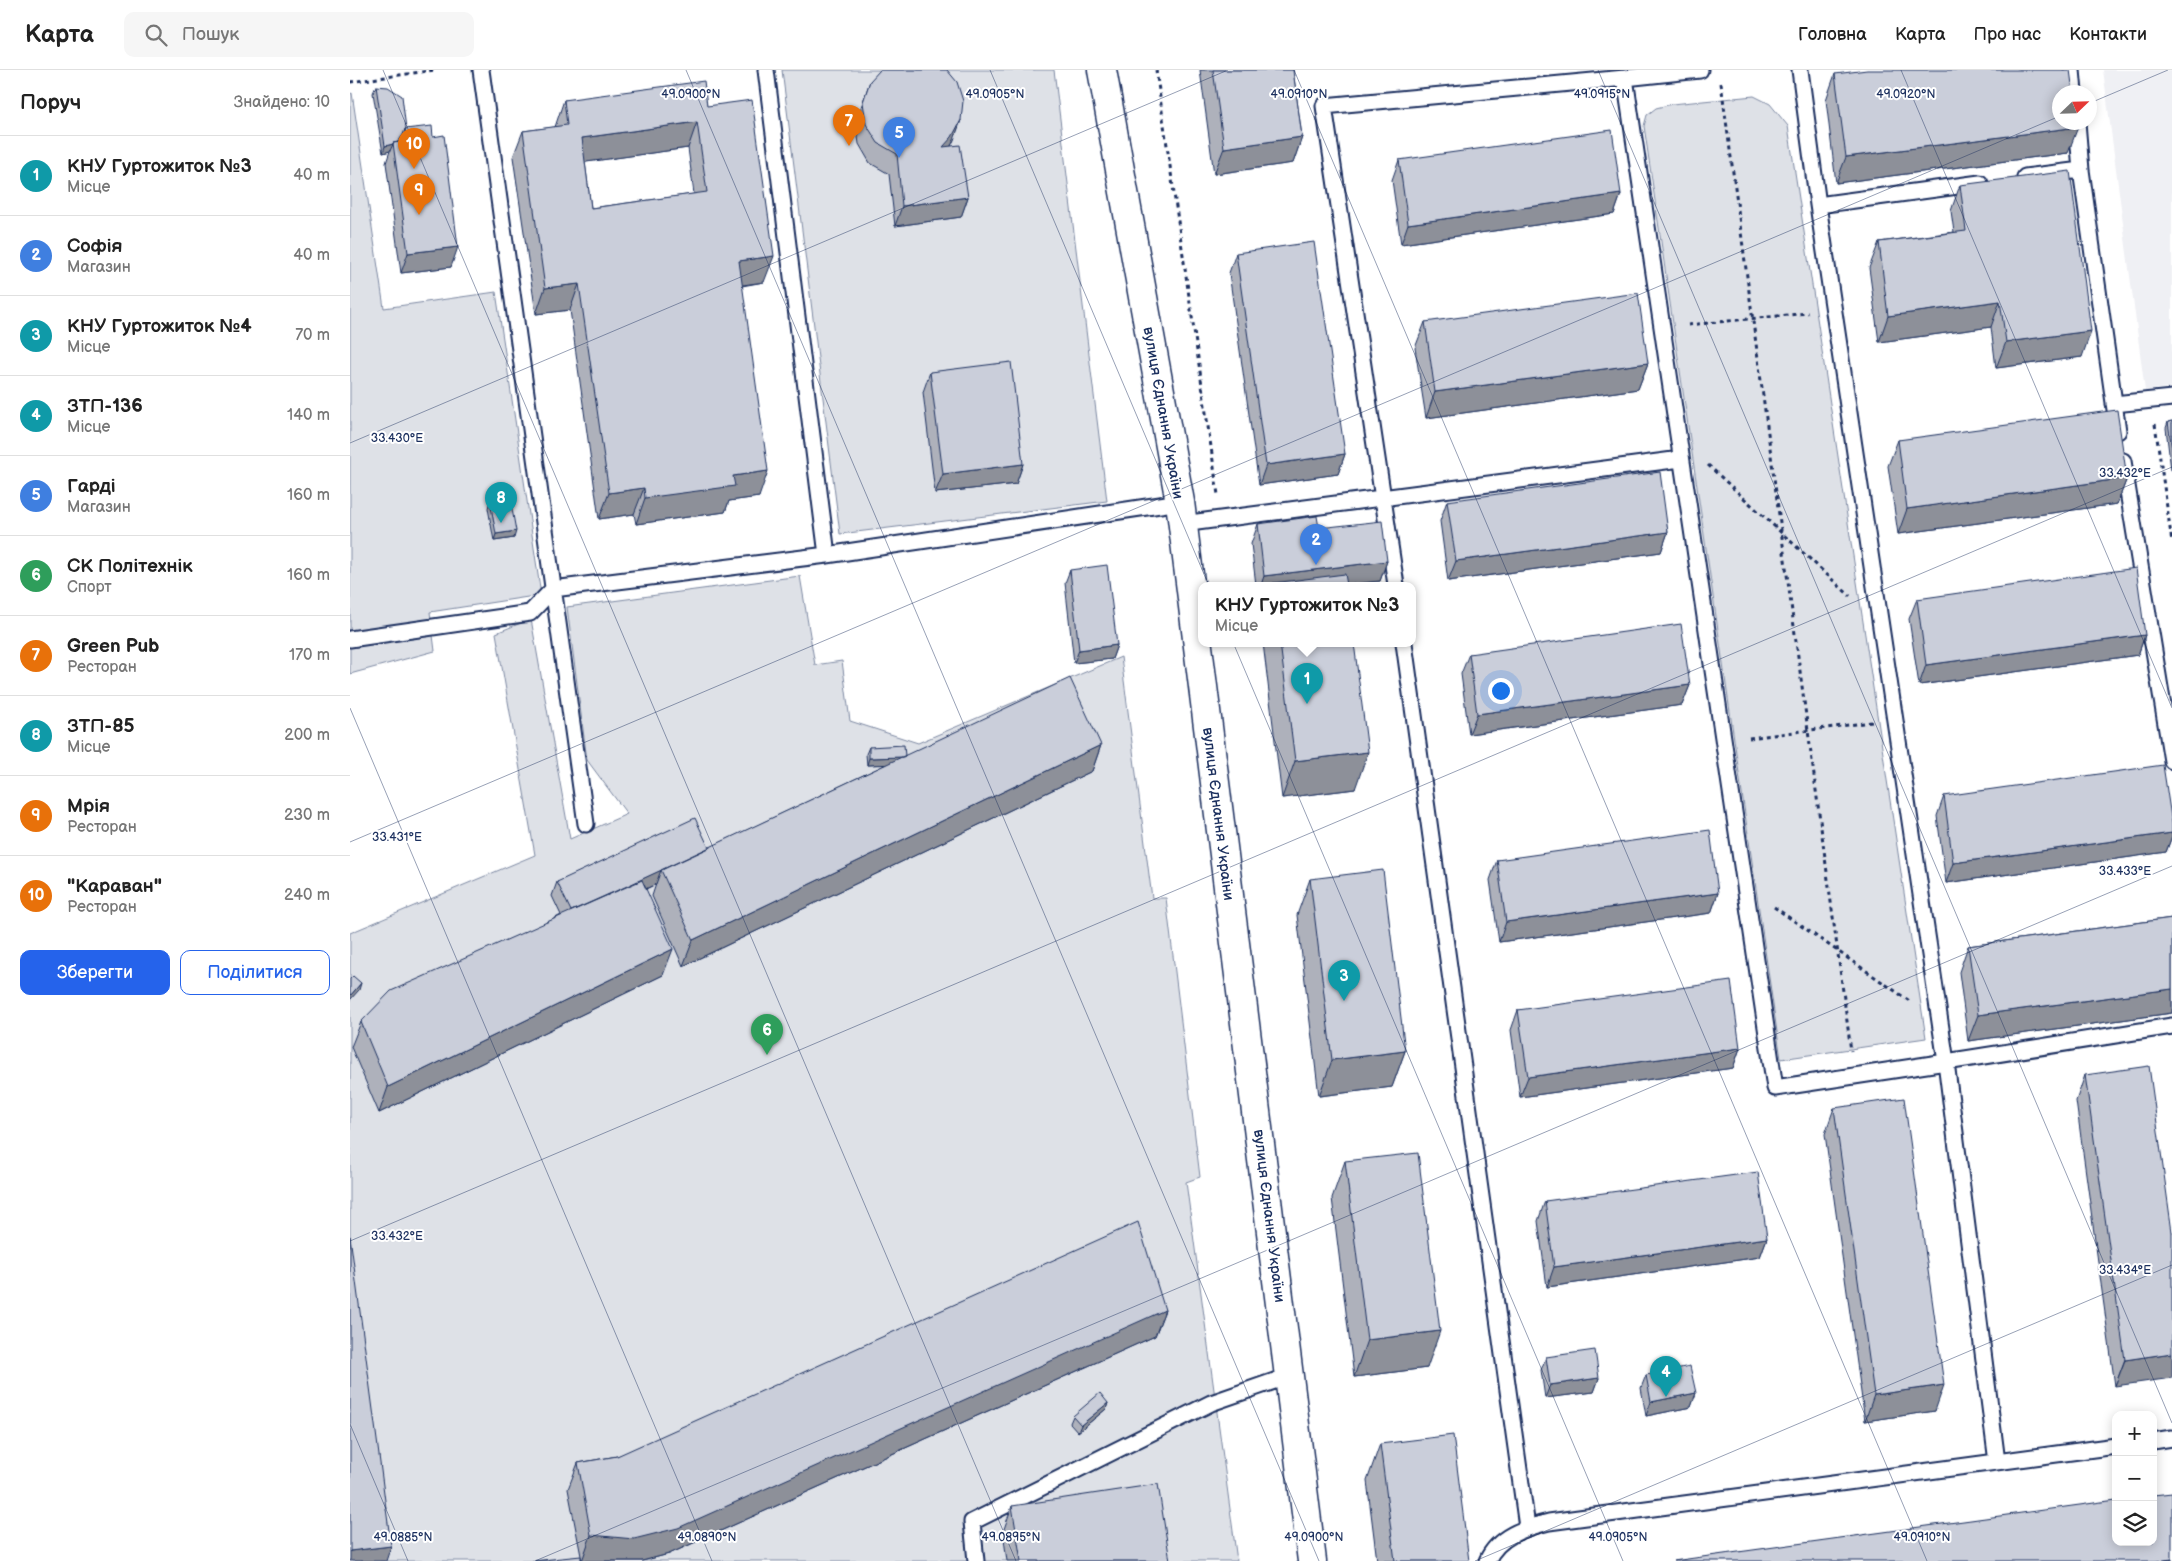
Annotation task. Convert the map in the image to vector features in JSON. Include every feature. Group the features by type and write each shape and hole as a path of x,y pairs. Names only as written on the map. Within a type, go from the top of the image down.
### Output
{"street":[{"name":"вулиця Єднання України","path":"1102,70 1181,513 1312,1561"}],"lane":[{"path":"481,70 586,824"},
{"path":"766,70 827,555"},
{"path":"1396,582 1324,106 1700,70"},
{"path":"1800,70 1818,206 1946,1062 1997,1462"},
{"path":"2072,70 2073,85"},
{"path":"1625,78 1775,1088 2172,1026"},
{"path":"2078,130 2081,170 2114,404 2169,722 2172,761"},
{"path":"2013,179 2081,170"},
{"path":"1818,206 1993,182"},
{"path":"2114,404 2172,398"},
{"path":"350,639 530,613 553,589 1181,513 1221,518 1681,459"},
{"path":"1405,647 1527,1527"},
{"path":"976,1561 972,1522 1211,1403 1289,1376"},
{"path":"2157,1440 2172,1438"},
{"path":"1487,1561 1496,1546 1527,1527 1578,1517 2112,1447"}],"path":[{"path":"350,82 435,70"},
{"path":"1156,70 1221,518"},
{"path":"1721,80 1854,1076"},
{"path":"1662,328 1834,310"},
{"path":"2152,400 2172,542"},
{"path":"1678,437 1880,623"},
{"path":"1723,742 1894,719"},
{"path":"1745,887 1939,1021"}],"shaded area":[{"path":"782,70 1054,70 1107,501 840,534"},
{"path":"2103,70 2172,70 2172,387 2145,391"},
{"path":"352,93 384,308 496,292 541,595 430,612 435,651 350,674 350,94"},
{"path":"1754,96 1770,104 1788,126 1926,1038 1781,1059 1644,126 1647,115 1656,108 1672,104"},
{"path":"800,576 815,665 842,661 850,721 918,743 1121,657 1152,898 1166,898 1200,1177 1186,1182 1237,1561 380,1561 350,1334 350,933 535,855 496,633 531,619 570,839 627,814 587,760 567,607"}],"building":[{"path":"880,70 947,70 957,82 963,101 961,120 952,137 943,147 960,145 968,197 902,206 897,154 878,143 866,124 863,102 870,81"},
{"path":"1213,70 1293,70 1302,137 1224,148"},
{"path":"1867,70 2070,70 2072,85 2052,85 2052,130 2055,130 1846,157 1835,74"},
{"path":"704,81 707,106 752,100 774,256 739,261 768,471 733,476 735,486 645,498 644,488 609,493 579,284 545,288 523,131 567,125 564,100","holes":["697,122 707,192 591,208 582,138"]},
{"path":"376,86 388,87 402,96 406,129 398,142 385,146"},
{"path":"432,126 433,137 444,135 458,247 408,253 393,143 407,141 405,129"},
{"path":"1612,130 1621,194 1408,224 1399,160"},
{"path":"2070,171 2091,331 2006,342 2000,301 1888,316 1879,242 1966,231 1960,185"},
{"path":"1314,242 1345,454 1266,465 1236,253"},
{"path":"1638,293 1648,363 1435,392 1425,322"},
{"path":"1011,362 1023,464 943,474 930,372"},
{"path":"2117,410 2127,478 1907,509 1898,440"},
{"path":"2172,421 2172,450 2168,422"},
{"path":"1660,472 1668,532 1456,561 1447,501"},
{"path":"510,498 516,531 496,534 490,501"},
{"path":"1317,516 1319,528 1382,521 1387,561 1264,576 1258,524"},
{"path":"1107,565 1117,645 1079,650 1070,570"},
{"path":"2136,568 2145,635 1926,665 1917,599"},
{"path":"1345,574 1346,582 1281,582"},
{"path":"1681,624 1690,685 1477,714 1469,654"},
{"path":"1281,647 1355,647 1368,752 1295,761"},
{"path":"1070,678 1101,745 693,940 661,870"},
{"path":"904,745 905,756 903,757 869,758 869,747"},
{"path":"2163,765 2172,833 1953,863 1944,796"},
{"path":"695,818 709,848 571,911 557,882"},
{"path":"1710,830 1718,893 1506,922 1497,860"},
{"path":"1383,870 1405,1051 1332,1060 1310,879"},
{"path":"642,880 673,949 388,1087 361,1022 391,991"},
{"path":"2172,918 2172,989 1978,1015 1968,946"},
{"path":"353,976 361,983 350,996 350,979"},
{"path":"1731,981 1740,1048 1528,1077 1518,1010"},
{"path":"2149,1066 2172,1232 2172,1353 2125,1360 2085,1075"},
{"path":"1904,1098 1944,1385 1874,1395 1834,1108"},
{"path":"1418,1153 1440,1331 1367,1340 1345,1161"},
{"path":"1758,1172 1767,1238 1554,1267 1545,1201"},
{"path":"1138,1222 1165,1310 678,1528 634,1539 591,1535 578,1463 617,1456"},
{"path":"350,1236 391,1546 350,1551"},
{"path":"1595,1350 1599,1378 1550,1385 1546,1357"},
{"path":"1690,1366 1696,1393 1651,1402 1646,1375"},
{"path":"1100,1393 1108,1403 1081,1425 1073,1416"},
{"path":"1453,1435 1469,1561 1395,1561 1380,1444"},
{"path":"1158,1484 1170,1561 1021,1561 1012,1506"},
{"path":"2172,1493 2172,1559 2156,1561 1673,1561 2112,1501 2112,1546 2157,1546 2157,1495"},
{"path":"581,1556 581,1561 532,1561"}],"place":[{"name":"Green Pub","path":"849,146"},
{"name":"Гарді","path":"899,158"},
{"name":"\"Караван\"","path":"414,169"},
{"name":"Мрія","path":"419,215"},
{"name":"ЗТП-85","path":"501,523"},
{"name":"Софія","path":"1316,565"},
{"name":"КНУ Гуртожиток №3","path":"1307,704"},
{"name":"КНУ Гуртожиток №4","path":"1344,1001"},
{"name":"СК Політехнік","path":"767,1055"},
{"name":"ЗТП-136","path":"1666,1397"}]}
